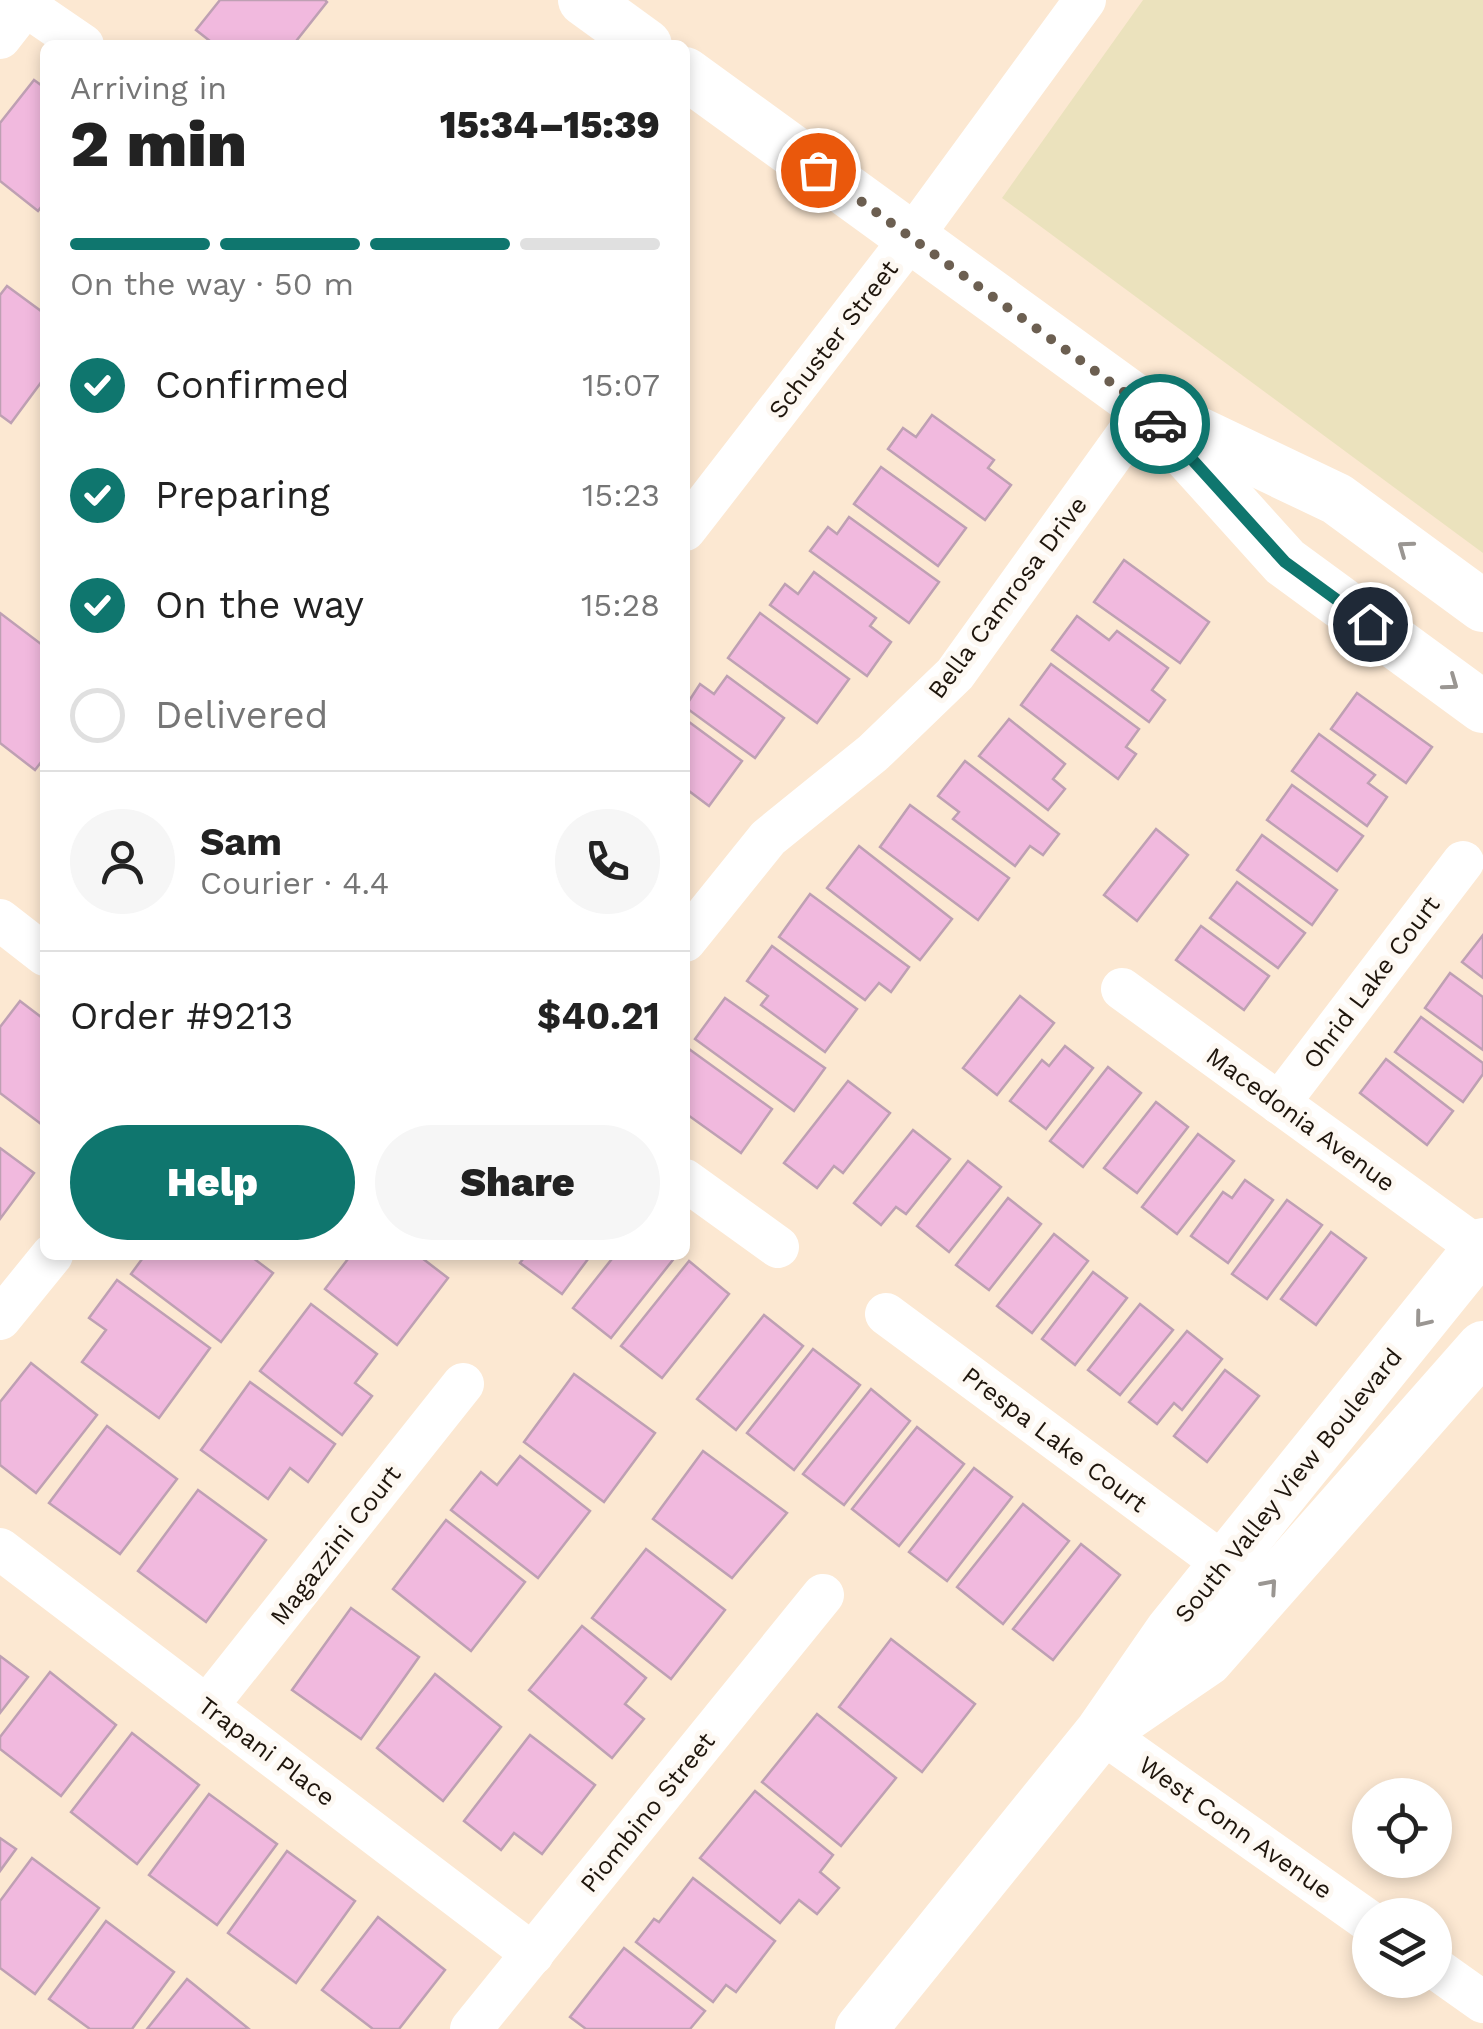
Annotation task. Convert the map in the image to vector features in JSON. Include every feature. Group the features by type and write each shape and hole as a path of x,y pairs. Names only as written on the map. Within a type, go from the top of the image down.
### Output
{"main road":[{"path":"584,0 639,40"},
{"path":"690,77 1146,408 1337,499 1483,606"},
{"path":"1146,408 1285,562 1483,707"},
{"name":"South Valley View Boulevard","path":"860,2029 1101,1732 1171,1631 1481,1246"},
{"name":"South Valley View Boulevard","path":"1101,1732 1207,1660 1483,1347"}],"street":[{"name":"Schuster Street","path":"690,524 911,238 1084,0"},
{"path":"14,15 72,40"},
{"name":"Bella Camrosa Drive","path":"690,936 768,838 873,753 955,674 1146,408"},
{"name":"Ohrid Lake Court","path":"1278,1103 1463,862"},
{"path":"0,920 40,951"},
{"name":"Macedonia Avenue","path":"1122,990 1481,1246"},
{"path":"690,1184 778,1247"},
{"path":"0,1319 48,1260"},
{"name":"Prespa Lake Court","path":"886,1314 1224,1564"},
{"name":"Magazzini Court","path":"207,1706 463,1384"},
{"name":"Trapani Place","path":"0,1549 533,1954"},
{"name":"Piombino Street","path":"472,2029 823,1595"},
{"name":"West Conn Avenue","path":"1101,1732 1352,1909"},
{"path":"1452,1980 1483,2002"}],"sand":[{"path":"1143,0 1483,0 1483,553 1002,198"}],"building":[{"path":"220,0 327,2 297,40 209,40 196,30"},
{"path":"34,80 40,84 38,211 0,181 0,123"},
{"path":"7,286 40,310 40,384 11,423 0,415 0,295"},
{"path":"932,415 994,460 988,468 1011,485 985,520 888,449 903,428 916,437"},
{"path":"881,467 966,528 938,566 854,504"},
{"path":"849,517 939,582 909,623 810,551 828,527 837,534"},
{"path":"1124,560 1209,622 1180,663 1094,602"},
{"path":"814,572 876,618 870,626 891,642 867,676 770,605 785,584 798,594"},
{"path":"0,613 40,643 40,764 35,770 0,743"},
{"path":"760,613 849,679 817,723 728,658"},
{"path":"1077,616 1109,640 1117,631 1168,668 1152,690 1165,700 1149,722 1052,650"},
{"path":"1051,664 1139,729 1126,747 1136,754 1118,779 1021,705"},
{"path":"727,676 784,718 755,758 690,711 690,699 700,684 714,694"},
{"path":"1357,693 1432,747 1406,783 1331,729"},
{"path":"1009,719 1065,764 1053,779 1065,789 1048,810 979,756"},
{"path":"690,723 742,761 709,806 690,792"},
{"path":"1319,734 1375,775 1368,783 1387,797 1367,826 1292,771"},
{"path":"965,761 1059,834 1043,855 1030,846 1015,866 953,819 959,812 938,796"},
{"path":"1292,785 1363,836 1337,871 1267,820"},
{"path":"910,805 1009,878 978,920 880,847"},
{"path":"1156,829 1188,855 1137,921 1104,895"},
{"path":"1262,835 1337,890 1312,925 1237,870"},
{"path":"859,846 952,919 920,960 827,888"},
{"path":"1237,882 1305,933 1278,968 1210,918"},
{"path":"810,894 909,967 891,992 879,983 865,1000 779,937"},
{"path":"1201,926 1269,976 1244,1010 1176,960"},
{"path":"1483,935 1483,978 1462,962"},
{"path":"772,946 857,1009 825,1052 761,1005 768,996 747,981"},
{"path":"1450,973 1483,997 1483,1050 1425,1008"},
{"path":"1020,996 1054,1023 997,1095 963,1068"},
{"path":"725,998 825,1068 794,1111 695,1039"},
{"path":"20,1001 40,1016 40,1123 0,1093 0,1027"},
{"path":"1421,1017 1483,1063 1483,1074 1463,1102 1395,1052"},
{"path":"1065,1046 1093,1068 1046,1129 1010,1101 1042,1060 1049,1066"},
{"path":"690,1050 772,1109 741,1153 690,1117"},
{"path":"1386,1059 1453,1111 1427,1145 1360,1093"},
{"path":"1108,1067 1141,1093 1083,1167 1050,1141"},
{"path":"848,1081 890,1113 843,1173 834,1166 817,1188 784,1163"},
{"path":"1156,1102 1188,1127 1137,1193 1104,1168"},
{"path":"913,1130 950,1159 906,1214 896,1207 881,1225 854,1203"},
{"path":"1198,1134 1234,1161 1177,1234 1142,1207"},
{"path":"0,1148 34,1173 0,1219"},
{"path":"968,1161 1001,1187 949,1252 917,1226"},
{"path":"1245,1180 1273,1200 1228,1263 1191,1236 1223,1192 1232,1198"},
{"path":"1008,1198 1041,1224 989,1290 956,1265"},
{"path":"1287,1200 1322,1225 1267,1299 1232,1274"},
{"path":"1331,1232 1366,1258 1316,1325 1281,1299"},
{"path":"1054,1234 1088,1261 1032,1333 997,1306"},
{"path":"141,1260 256,1260 273,1273 221,1342 131,1274"},
{"path":"347,1260 425,1260 448,1278 397,1345 325,1289"},
{"path":"522,1260 587,1260 562,1294 520,1263"},
{"path":"611,1260 673,1260 611,1338 573,1308"},
{"path":"689,1261 729,1294 662,1378 621,1346"},
{"path":"1093,1272 1127,1298 1075,1365 1042,1339"},
{"path":"117,1280 210,1348 159,1418 82,1362 106,1330 89,1318"},
{"path":"311,1304 377,1354 355,1383 372,1396 342,1435 260,1371"},
{"path":"1140,1304 1173,1330 1120,1395 1088,1370"},
{"path":"764,1315 803,1346 736,1430 697,1399"},
{"path":"1187,1331 1222,1359 1182,1410 1174,1403 1157,1424 1129,1402"},
{"path":"813,1349 860,1385 794,1470 747,1433"},
{"path":"31,1363 97,1415 36,1493 0,1465 0,1402"},
{"path":"1225,1370 1259,1396 1207,1462 1174,1436"},
{"path":"574,1374 655,1433 604,1502 524,1442"},
{"path":"250,1382 335,1444 308,1482 290,1468 268,1499 201,1450"},
{"path":"871,1389 910,1421 844,1505 803,1474"},
{"path":"107,1426 177,1479 120,1554 49,1503"},
{"path":"917,1427 964,1464 899,1546 852,1509"},
{"path":"703,1451 787,1513 732,1578 653,1519"},
{"path":"520,1456 590,1511 538,1578 451,1510 481,1472 497,1485"},
{"path":"974,1468 1012,1497 947,1581 909,1552"},
{"path":"198,1490 266,1540 206,1622 138,1571"},
{"path":"1023,1504 1069,1541 1003,1624 957,1587"},
{"path":"446,1520 525,1582 471,1651 393,1589"},
{"path":"1081,1544 1120,1575 1053,1660 1013,1629"},
{"path":"646,1549 725,1610 671,1679 592,1618"},
{"path":"351,1608 419,1657 361,1739 292,1690"},
{"path":"582,1626 646,1678 625,1704 644,1719 612,1758 529,1690"},
{"path":"891,1639 975,1704 922,1772 839,1707"},
{"path":"0,1656 28,1677 0,1713"},
{"path":"50,1672 116,1725 61,1796 0,1749 0,1737"},
{"path":"435,1674 501,1727 443,1801 377,1748"},
{"path":"817,1714 896,1778 841,1846 762,1782"},
{"path":"132,1733 199,1785 137,1864 71,1812"},
{"path":"530,1735 595,1785 542,1854 514,1833 501,1850 464,1821"},
{"path":"755,1791 833,1855 820,1872 839,1888 817,1914 799,1900 780,1923 700,1858"},
{"path":"209,1794 277,1844 217,1925 149,1875"},
{"path":"0,1838 16,1849 0,1871"},
{"path":"287,1851 355,1901 296,1983 228,1933"},
{"path":"32,1858 99,1908 35,1994 0,1968 0,1901"},
{"path":"693,1878 775,1941 736,1992 726,1985 713,2002 636,1942 654,1919 659,1922"},
{"path":"378,1917 445,1970 399,2029 373,2029 322,1990"},
{"path":"106,1921 174,1972 132,2029 90,2029 49,1999"},
{"path":"624,1948 705,2011 690,2029 586,2029 570,2017"},
{"path":"187,1979 249,2029 147,2029"}],"way so far":[{"path":"818,170 1146,408 1160,424"}],"route":[{"path":"1160,424 1285,562 1370,624"}]}
